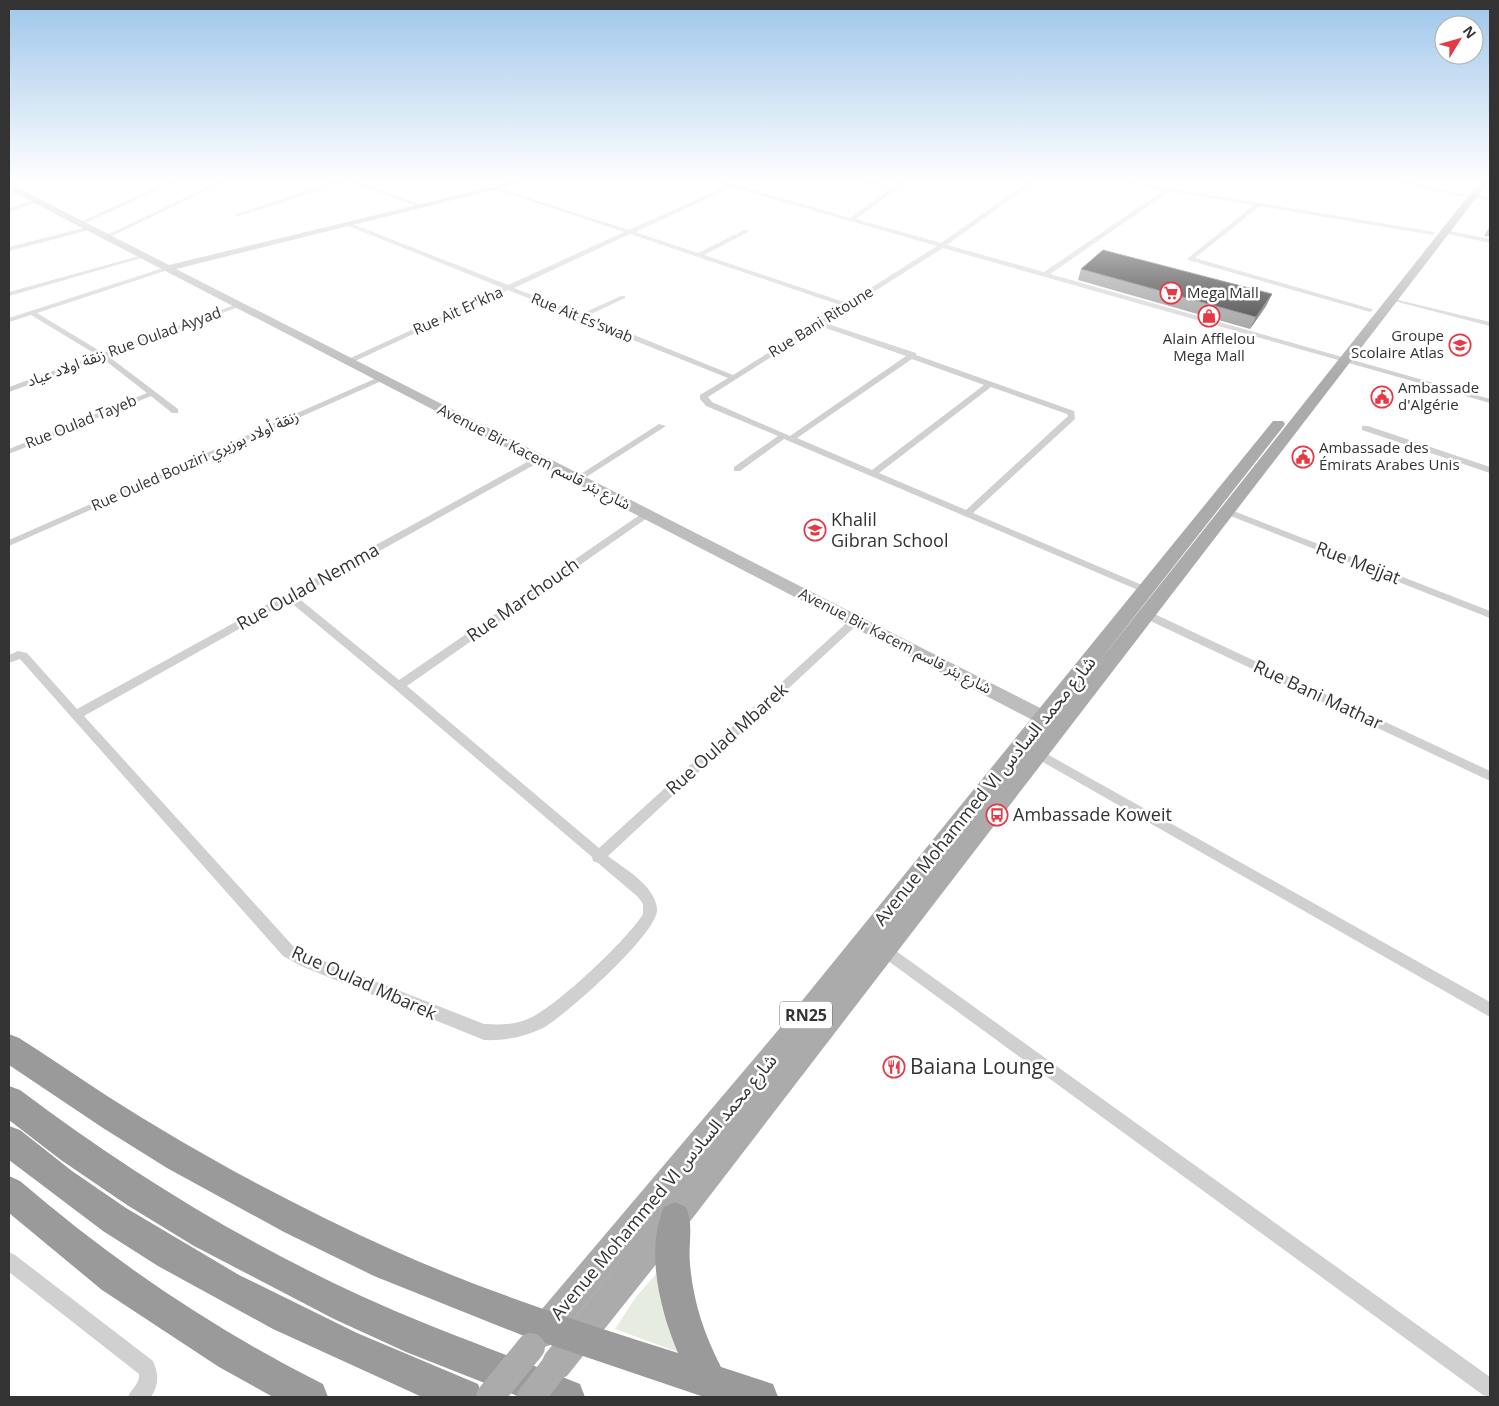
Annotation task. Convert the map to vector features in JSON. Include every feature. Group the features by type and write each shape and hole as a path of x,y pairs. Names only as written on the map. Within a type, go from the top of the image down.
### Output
{"highway":[{"path":"9,1048 148,1139 293,1219 386,1264 467,1297 553,1337 760,1397"},
{"path":"9,1101 104,1172 168,1214 238,1254 315,1294 398,1332 486,1368 567,1397"},
{"path":"9,1141 84,1198 150,1242 222,1285 301,1326 386,1365 465,1397"},
{"path":"9,1192 78,1251 142,1297 211,1342 310,1397"},
{"path":"675,1218 672,1260 677,1299 689,1341 709,1381"}],"main road":[{"name":"Avenue Mohammed VI شارع محمد السادس","path":"531,1397 556,1365 553,1337 784,1043 1052,722 1146,614 1226,511 1339,357 1370,310 1428,246"},
{"name":"Avenue Mohammed VI شارع محمد السادس","path":"490,1397 675,1218 1038,754 1052,722 1145,590 1339,357 1392,299 1430,246"}],"street":[{"name":"Avenue Bir Kacem شارع بئر قاسم","path":"126,246 1052,722"},
{"path":"9,320 169,268 260,246"},
{"name":"Rue Ait Es'swab","path":"402,246 733,377"},
{"name":"Rue Ait Er'kha","path":"348,361 600,246"},
{"path":"671,246 850,306"},
{"path":"699,255 717,246"},
{"name":"Rue Bani Ritoune","path":"788,437 709,404 703,397 822,324 942,246"},
{"path":"945,246 1490,401"},
{"path":"1046,274 1087,246"},
{"path":"1206,246 1191,257 1192,260 1370,310"},
{"path":"9,294 145,256"},
{"path":"580,317 623,297"},
{"path":"1392,299 1490,324"},
{"name":"زنقة اولاد عياد Rue Oulad Ayyad","path":"9,390 239,305"},
{"name":"Rue Oulad Tayeb","path":"32,313 102,355 174,411"},
{"path":"822,324 1071,413 1072,418 967,514"},
{"path":"737,469 913,356"},
{"name":"Rue Ouled Bouziri زنقة أولاد بوزيري","path":"9,543 382,379"},
{"path":"873,474 990,383"},
{"name":"Rue Oulad Tayeb","path":"9,452 153,393"},
{"path":"577,478 662,426"},
{"path":"1365,428 1490,470"},
{"path":"788,437 1145,590"},
{"name":"Rue Oulad Nemma","path":"78,714 538,459"},
{"name":"Rue Mejjat","path":"1226,511 1490,615"},
{"name":"Rue Marchouch","path":"399,686 647,514"},
{"name":"Rue Oulad Mbarek","path":"13,657 24,656 78,714 288,951 315,965 484,1032 503,1034 524,1030 556,1012 637,933 649,916 651,908 643,894 399,686 290,597"},
{"name":"Rue Bani Mathar","path":"1146,614 1490,776"},
{"name":"Rue Oulad Mbarek","path":"598,857 855,622"},
{"path":"1038,754 1490,1010"},
{"path":"885,950 1490,1388"},
{"path":"9,1261 146,1368 149,1376 148,1384 138,1397"}],"shaded area":[{"path":"663,1266 683,1354 615,1329 636,1297"}],"building":[{"path":"1103,250 1272,294 1256,317 1081,269"}],"place":[{"name":"Mega Mall","path":"1171,293"},
{"name":"Alain Afflelou Mega Mall","path":"1209,316"},
{"name":"Groupe Scolaire Atlas","path":"1460,345"},
{"name":"Ambassade d'Algérie","path":"1382,397"},
{"name":"Ambassade des Émirats Arabes Unis","path":"1303,457"},
{"name":"Khalil Gibran School","path":"815,530"},
{"name":"Ambassade Koweit","path":"997,815"},
{"name":"Baiana Lounge","path":"894,1067"}]}
